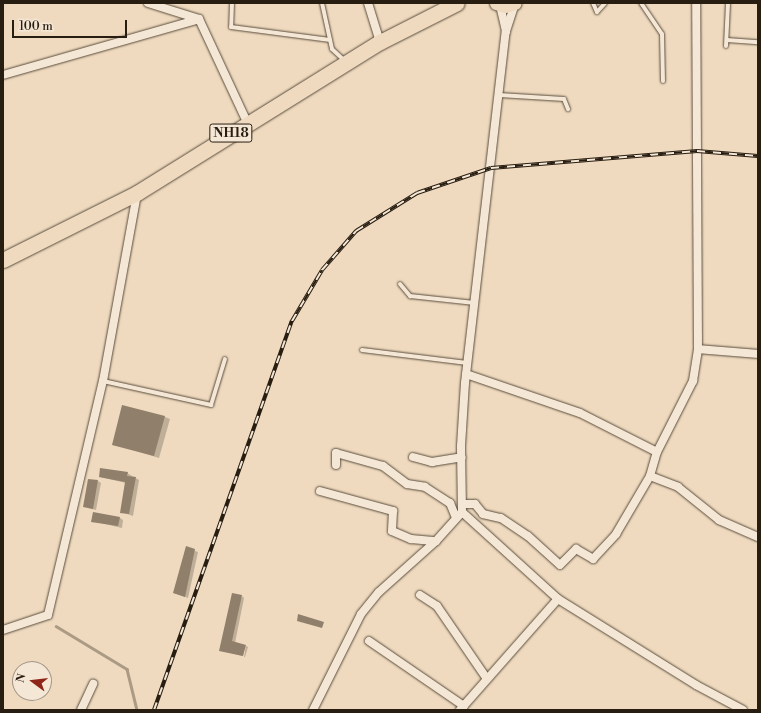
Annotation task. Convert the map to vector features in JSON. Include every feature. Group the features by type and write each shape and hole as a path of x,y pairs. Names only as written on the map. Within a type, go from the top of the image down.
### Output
{"highway":[{"name":"NH18","path":"3,260 137,193 247,122 346,62 380,42 457,3"}],"main road":[{"path":"497,4 515,3"}],"street":[{"path":"148,3 161,5 199,19 247,122"},
{"path":"368,3 380,42"},
{"path":"313,710 361,614 379,592 436,541 456,518 462,508 462,457 466,374 506,31 515,3"},
{"path":"462,508 475,504 484,514 501,518 528,536 560,565 576,548 593,559 616,534 650,476 657,452 693,381 698,348 696,3"},
{"path":"497,4 506,31"},
{"path":"3,75 199,19"},
{"path":"3,630 48,615 103,381 137,193"},
{"path":"698,348 758,354"},
{"path":"466,374 580,413 657,452"},
{"path":"336,465 336,453 382,466 407,484 425,487 450,504 456,518"},
{"path":"413,457 432,462 462,457"},
{"path":"650,476 678,487 719,520 758,537"},
{"path":"320,491 393,511 392,531 412,539 436,541"},
{"path":"462,508 558,599 696,685 743,710"},
{"path":"420,594 437,606 487,680"},
{"path":"369,641 462,708 558,599"},
{"path":"81,710 94,684"}],"lane":[{"path":"232,3 230,27 330,40"},
{"path":"322,3 332,49 346,62"},
{"path":"593,3 597,12 605,3"},
{"path":"641,3 662,34 663,81"},
{"path":"726,46 728,3"},
{"path":"727,40 758,42"},
{"path":"499,95 564,99 568,109"},
{"path":"400,284 410,296 475,304"},
{"path":"362,350 468,363"},
{"path":"103,381 211,405 225,359"}],"building":[{"path":"122,405 165,416 154,456 112,445"},
{"path":"100,468 128,472 127,476 136,477 129,514 120,513 125,482 99,477"},
{"path":"88,479 98,480 93,509 83,507"},
{"path":"93,512 120,517 118,526 91,522"},
{"path":"186,546 195,549 185,597 173,593"},
{"path":"232,593 242,595 232,641 246,645 243,656 219,651"},
{"path":"298,614 324,622 322,628 297,621"}],"waterway":[{"path":"56,626 127,669 137,710"}],"railway":[{"path":"154,710 292,321 322,270 356,231 417,193 491,168 697,151 758,156"}]}
